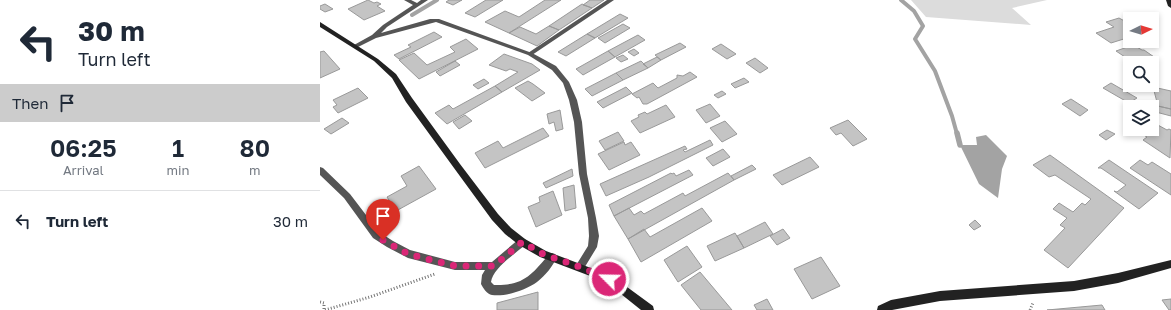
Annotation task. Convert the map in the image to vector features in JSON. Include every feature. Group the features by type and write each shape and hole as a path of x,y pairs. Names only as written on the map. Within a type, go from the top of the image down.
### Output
{"street":[{"path":"407,0 416,6"},
{"path":"356,46 374,36 385,26 425,0"},
{"path":"530,54 611,0"},
{"path":"1169,0 1171,6"},
{"path":"374,36 437,20 530,54 554,68 566,82 573,100 578,122 582,174 592,218 594,236 592,247 580,267"},
{"path":"320,24 376,60 394,76 409,100 495,217 508,232 543,254 609,279 649,310"},
{"path":"320,170 347,196 376,235 396,248 408,254 455,266 494,266"},
{"path":"522,242 494,266 487,275 486,284 492,290 501,291 530,281 537,276 552,257"},
{"path":"882,310 891,305 940,296 1074,286 1118,278 1171,264"}],"path":[{"path":"320,302 324,303 324,310 370,297 427,277"}],"shaded area":[{"path":"911,0 1047,0 1012,8 1031,25 926,17"},
{"path":"986,135 1007,156 1002,169 998,198 979,184 960,145 977,145 976,137"}],"building":[{"path":"368,0 381,4 377,6 385,11 364,20 348,9"},
{"path":"449,0 462,0 453,5 446,2"},
{"path":"486,0 503,0 475,17 465,13"},
{"path":"545,0 561,0 509,33 485,22 505,11 519,17"},
{"path":"590,0 604,0 592,8 583,5"},
{"path":"325,4 333,9 325,12 320,9 320,6"},
{"path":"582,4 592,8 559,30 549,26"},
{"path":"620,14 628,18 595,38 587,34"},
{"path":"1119,18 1123,20 1123,39 1111,43 1096,33 1114,27 1106,22"},
{"path":"623,24 630,28 605,43 598,38"},
{"path":"549,26 559,30 537,46 509,33 520,27 536,34"},
{"path":"434,32 442,37 399,59 394,55 411,47 408,45"},
{"path":"587,34 595,38 566,56 558,52"},
{"path":"638,35 645,40 615,57 608,51"},
{"path":"466,39 478,49 419,79 399,60 414,53 427,65 455,52 450,47"},
{"path":"680,43 686,47 661,60 655,55"},
{"path":"721,44 736,54 727,59 712,49"},
{"path":"1124,48 1138,48 1153,56 1124,56 1116,51"},
{"path":"634,49 639,53 634,56 628,52"},
{"path":"324,51 340,69 320,78 320,52"},
{"path":"608,51 615,57 583,75 576,69"},
{"path":"504,54 532,64 540,70 502,92 495,86 518,72 510,69 506,71 489,65"},
{"path":"623,55 628,59 621,62 616,58"},
{"path":"657,57 661,60 648,68 643,64"},
{"path":"755,58 768,68 760,73 746,63"},
{"path":"455,61 460,65 440,76 436,72"},
{"path":"641,61 648,68 623,80 616,73"},
{"path":"690,72 697,77 647,104 643,104 639,97 637,98 632,94 653,83 658,88 677,78 677,75 683,76"},
{"path":"616,73 623,80 592,96 585,89"},
{"path":"744,78 749,82 735,88 731,84"},
{"path":"484,79 489,83 478,89 473,85"},
{"path":"528,81 545,93 532,101 515,88"},
{"path":"1111,83 1123,90 1123,92 1127,92 1137,98 1134,100 1124,100 1103,88"},
{"path":"495,86 502,92 447,124 435,113 449,105 453,109"},
{"path":"626,87 632,93 603,108 597,102"},
{"path":"358,88 368,98 338,113 333,107 337,105 333,100"},
{"path":"1159,88 1171,91 1171,109 1159,106 1159,100 1156,100 1154,92 1159,92"},
{"path":"722,91 726,94 718,98 714,95"},
{"path":"1071,99 1088,110 1080,116 1062,104"},
{"path":"710,104 720,116 706,123 696,110"},
{"path":"666,105 675,117 640,133 631,121 639,117 638,115 645,112 647,114"},
{"path":"1159,106 1171,109 1171,116 1159,113"},
{"path":"560,110 563,129 556,131 554,122 549,124 547,114"},
{"path":"465,115 472,121 459,129 453,122"},
{"path":"342,118 349,123 331,134 324,129"},
{"path":"848,120 867,139 853,146 841,133 836,135 830,128"},
{"path":"725,121 737,134 722,142 710,128"},
{"path":"1159,126 1167,130 1171,130 1170,158 1143,140 1147,137 1145,136 1159,136"},
{"path":"543,128 549,136 485,168 475,153 498,141 503,148"},
{"path":"1107,130 1115,134 1106,140 1099,135"},
{"path":"618,132 624,141 605,150 599,141"},
{"path":"710,140 713,145 649,177 606,196 600,184 685,146 687,149 683,150 685,152"},
{"path":"624,142 625,145 631,142 640,155 609,170 598,154"},
{"path":"723,149 730,157 713,166 706,158"},
{"path":"1050,155 1124,208 1068,268 1044,250 1065,228 1060,225 1067,218 1053,209 1059,203 1073,212 1082,203 1085,205 1091,199 1055,175 1049,177 1033,165"},
{"path":"810,157 819,167 782,185 773,175"},
{"path":"1109,160 1158,193 1139,209 1114,191 1117,192 1126,185 1101,168 1098,168"},
{"path":"1140,160 1148,165 1152,162 1171,174 1171,195 1130,168"},
{"path":"752,165 756,169 734,180 731,176"},
{"path":"419,166 436,189 396,211 387,197 407,186 401,176"},
{"path":"572,169 573,176 546,188 543,183"},
{"path":"689,170 693,175 614,216 609,205 671,173 674,173 676,176"},
{"path":"728,173 734,180 628,239 614,216 629,208 634,215 641,211 644,214 683,193 685,196"},
{"path":"574,185 576,208 565,211 563,188"},
{"path":"553,191 562,215 536,227 528,207 540,202 539,197"},
{"path":"702,208 712,221 641,262 628,239 644,229 650,237"},
{"path":"975,220 981,226 974,230 969,225"},
{"path":"765,222 773,234 744,248 737,236"},
{"path":"783,229 790,238 777,245 770,236"},
{"path":"735,233 744,248 715,261 707,246"},
{"path":"687,246 702,267 678,282 664,260"},
{"path":"821,257 840,286 812,299 794,269"},
{"path":"700,272 732,310 701,310 681,285"},
{"path":"538,292 538,310 497,310 497,303"},
{"path":"767,299 773,310 757,310 754,305"},
{"path":"1171,299 1171,310 1169,310 1162,300"},
{"path":"1102,305 1105,310 1047,310"}],"waterway":[{"path":"412,15 437,0"},
{"path":"901,0 914,11 923,26 915,39 935,71 952,116 957,134"},
{"path":"957,133 960,145"}],"route":[{"path":"383,240 408,254 455,266 494,266 522,242 543,254 609,279"}]}
